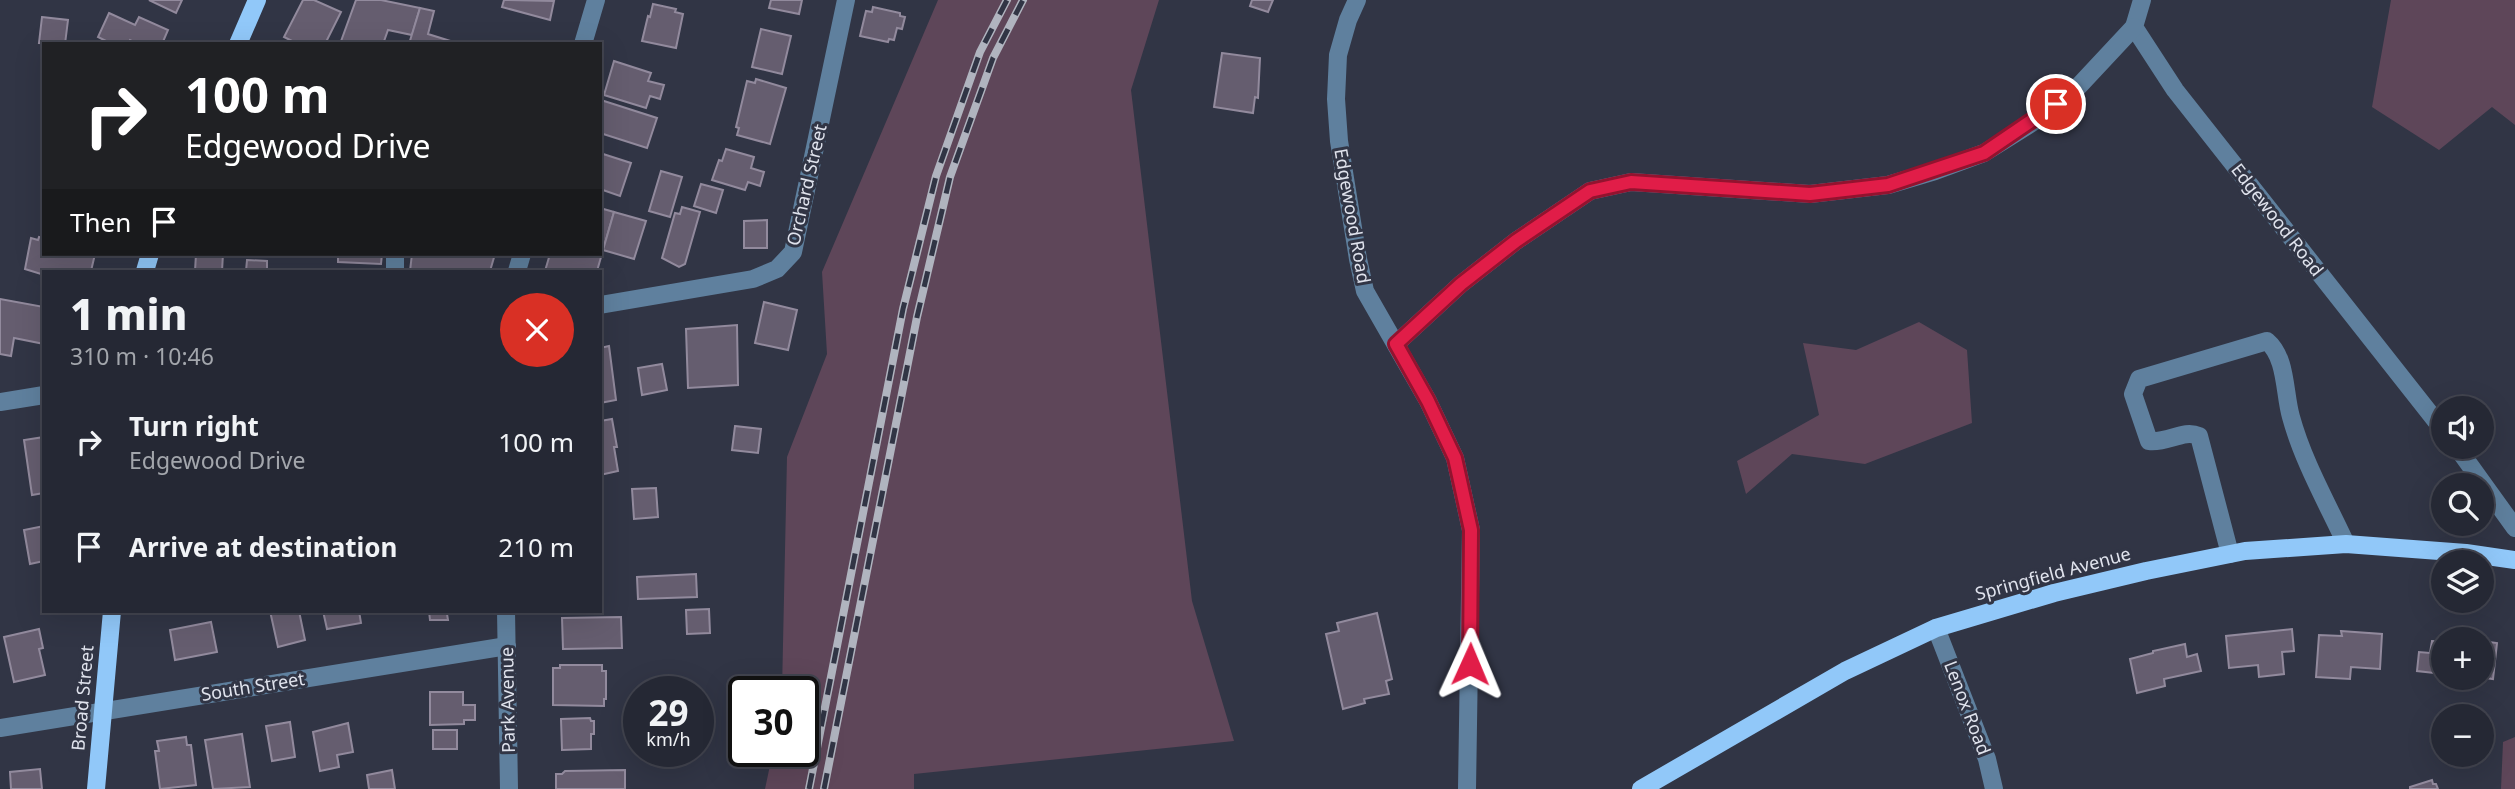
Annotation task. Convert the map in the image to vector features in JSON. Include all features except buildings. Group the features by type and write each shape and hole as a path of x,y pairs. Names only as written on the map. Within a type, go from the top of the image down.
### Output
{"main road":[{"path":"239,42 257,0"},
{"name":"Springfield Avenue","path":"1641,789 1845,671 1936,628 2053,593 2245,551 2346,544 2466,553 2515,560"},
{"name":"Broad Street","path":"96,789 112,613"}],"street":[{"path":"584,42 596,0"},
{"name":"Orchard Street","path":"602,305 753,279 777,269 793,252 846,0"},
{"name":"Edgewood Road","path":"1357,0 1338,55 1336,99 1339,141 1365,291 1428,401 1455,458 1471,530 1467,789"},
{"path":"1396,344 1461,284 1516,241 1590,191 1631,182 1810,194 1888,185 1984,153 2035,121 2077,88 2134,27 2141,0"},
{"name":"Edgewood Road","path":"2134,27 2175,90 2431,415"},
{"path":"2230,554 2199,436 2190,432 2161,442 2149,440 2133,394 2139,379 2267,341 2278,350 2291,418 2346,544"},
{"path":"0,402 42,395"},
{"path":"2465,459 2515,528"},
{"name":"Park Avenue","path":"506,613 509,789"},
{"name":"Lenox Road","path":"1936,628 1987,760 1994,789"},
{"name":"South Street","path":"0,728 507,646"}],"shaded area":[{"path":"938,0 1159,0 1131,90 1192,601 1234,741 914,774 914,789 765,789 770,767 819,767 819,676 782,676 787,457 827,354 822,272"},
{"path":"2391,0 2515,0 2515,125 2492,107 2439,150 2372,107"},
{"path":"1919,322 1967,350 1972,423 1865,464 1792,454 1746,494 1737,461 1819,415 1803,343 1856,350"},
{"path":"2515,737 2515,789 2501,789 2503,742"}],"railway":[{"path":"809,789 903,309 936,176 980,52 1007,0"},
{"path":"824,789 917,317 950,177 993,58 1023,0"}],"route":[{"path":"1470,664 1471,530 1455,458 1428,401 1396,344 1417,323 1516,241 1590,191 1631,182 1810,194 1888,185 1984,153 2035,121 2056,104"}]}
